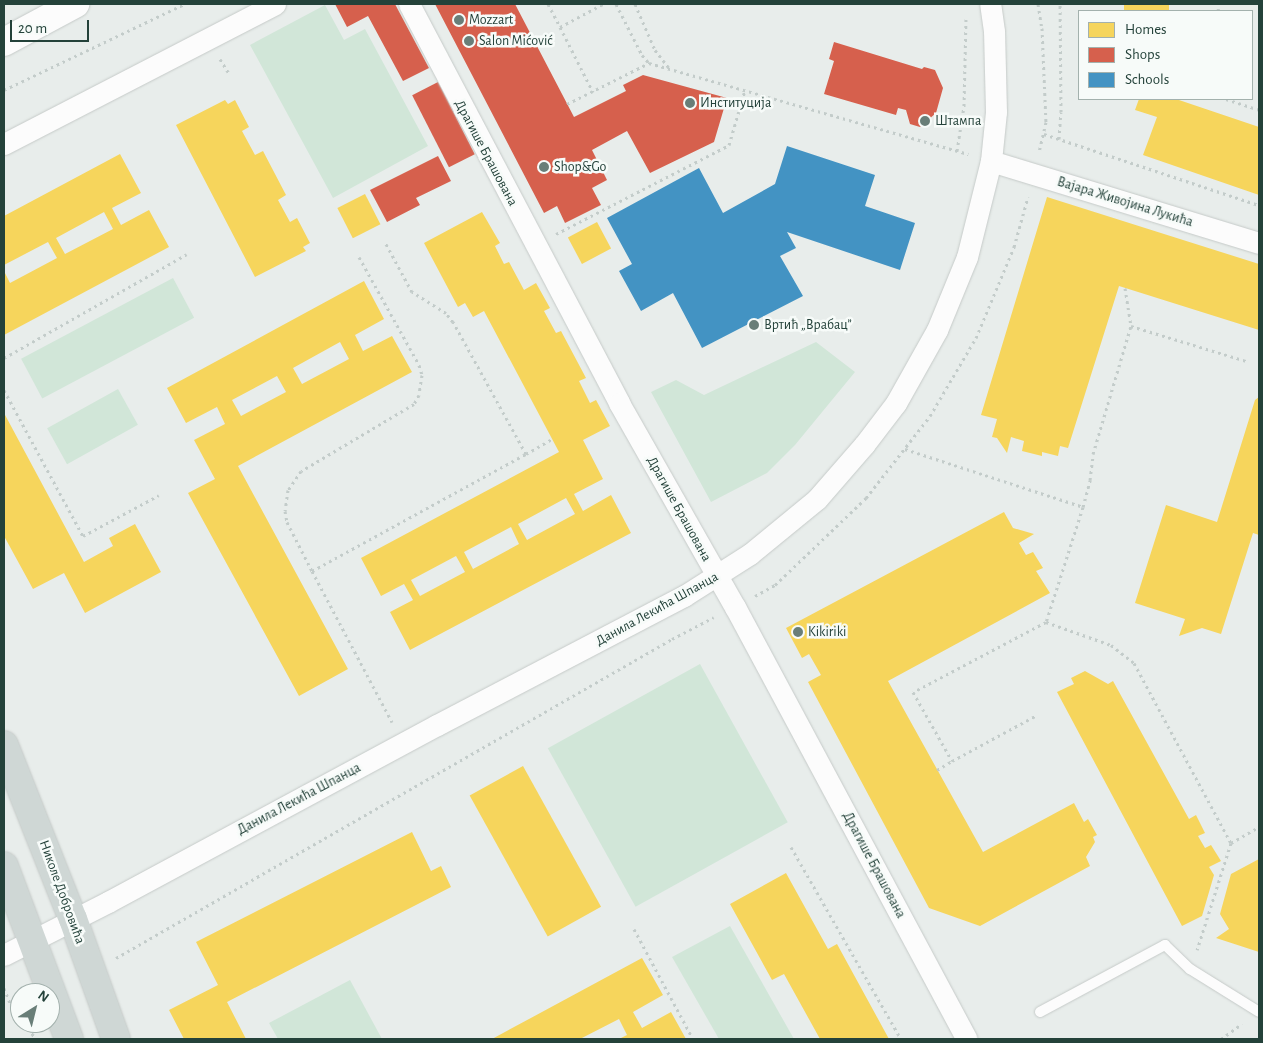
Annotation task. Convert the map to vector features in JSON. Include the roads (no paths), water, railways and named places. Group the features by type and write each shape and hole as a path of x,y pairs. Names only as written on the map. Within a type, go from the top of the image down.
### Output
{"main road":[{"path":"4,42 75,4"},
{"name":"Николе Добровића","path":"4,745 73,919 116,1039"},
{"path":"4,866 69,1039"}],"street":[{"path":"4,144 274,4"},
{"name":"Драгише Брашована","path":"409,4 619,403 716,576 968,1039"},
{"name":"Данила Лекића Шпанца","path":"4,955 684,596 770,540 817,499 864,445 896,403 938,330 964,265 976,228 991,160 996,112 994,31 990,4"},
{"name":"Вајара Живојина Лукића","path":"991,160 1259,243"}],"lane":[{"path":"1040,1012 1165,945 1190,969 1259,1012"}],"place":[{"name":"Mozzart","path":"459,20"},
{"name":"Salon Mićović","path":"469,41"},
{"name":"Институција","path":"690,103"},
{"name":"Штампа","path":"925,121"},
{"name":"Shop&Go","path":"544,167"},
{"name":"Вртић „Врабац”","path":"754,325"},
{"name":"Kikiriki","path":"798,632"}]}
